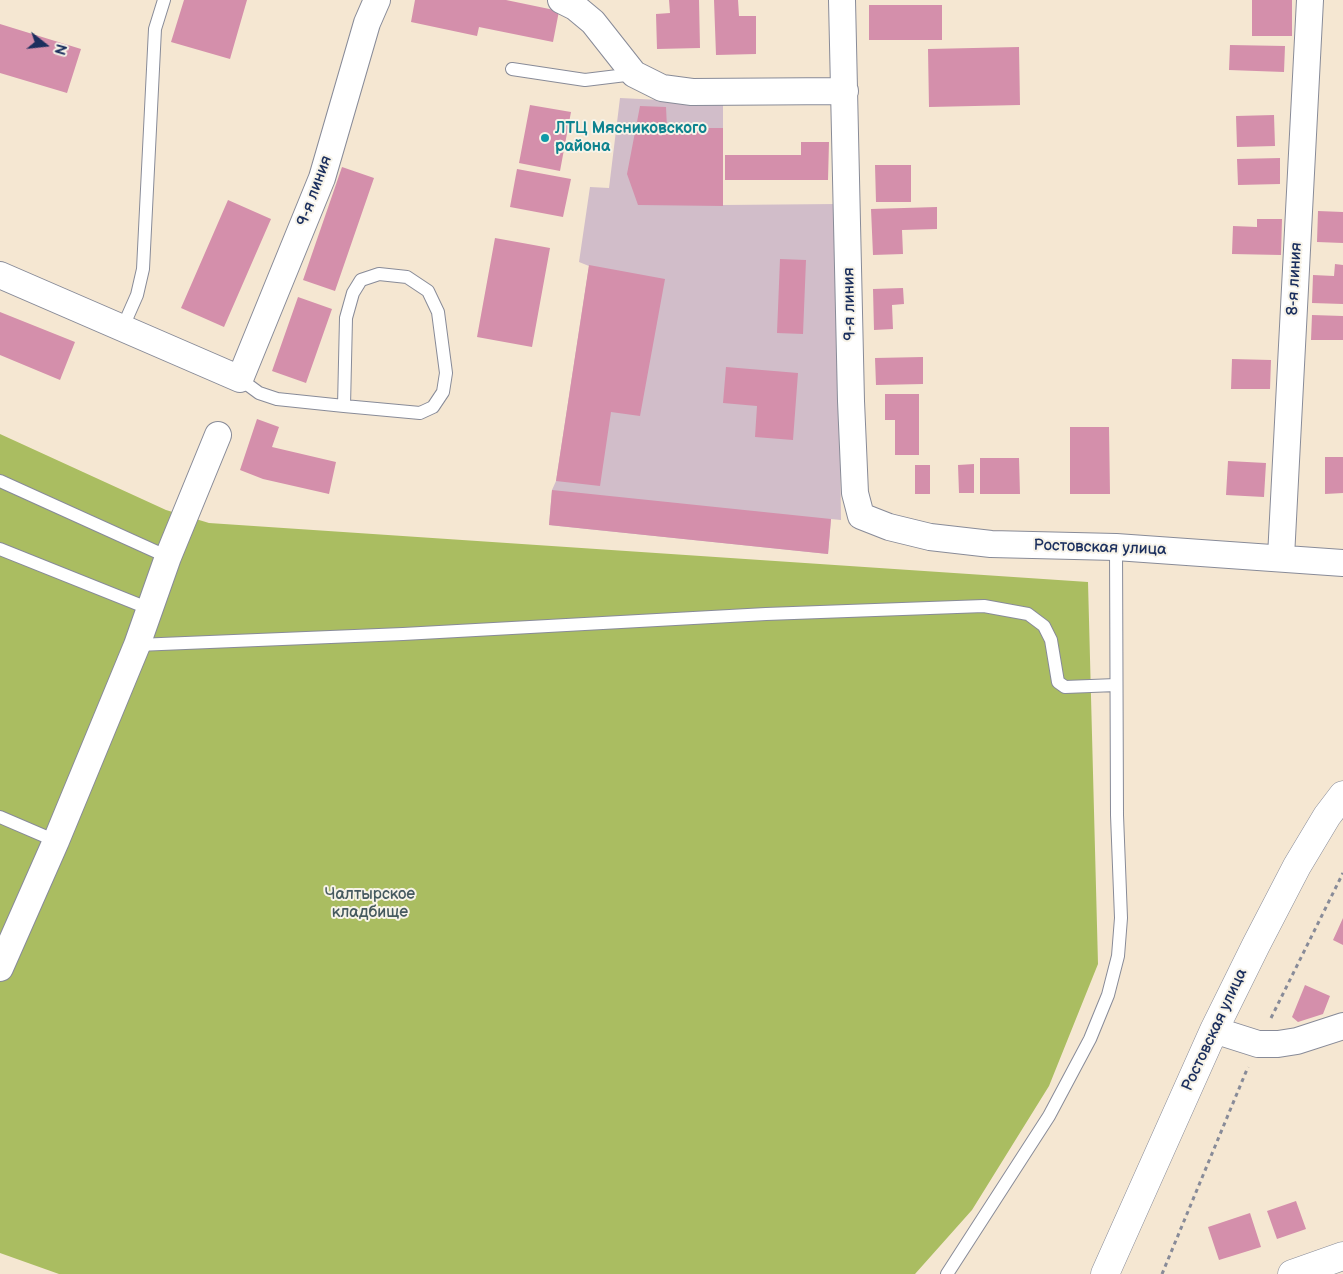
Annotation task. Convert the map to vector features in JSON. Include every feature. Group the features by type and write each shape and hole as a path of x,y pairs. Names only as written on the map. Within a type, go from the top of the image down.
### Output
{"main road":[{"name":"Ростовская улица","path":"1105,1274 1214,1030 1256,945 1297,866 1327,816 1343,795"},
{"path":"1292,1274 1343,1256"}],"street":[{"name":"9-я линия","path":"240,379 322,178 367,23 377,0"},
{"path":"561,0 575,7 594,22 634,74 662,88 692,92 845,91"},
{"name":"9-я линия","path":"842,0 855,493 861,516"},
{"name":"8-я линия","path":"1281,557 1310,0"},
{"path":"0,275 240,379"},
{"path":"0,968 56,841 137,645 168,557 218,435"},
{"name":"Ростовская улица","path":"861,516 888,527 930,537 991,544 1116,548 1281,557 1343,563"},
{"path":"1214,1030 1258,1044 1297,1041 1343,1026"}],"lane":[{"path":"122,328 137,295 142,269 155,29 164,0"},
{"path":"512,69 584,80 634,74"},
{"path":"240,379 259,393 277,399 344,406 420,413 433,407 443,392 446,374 438,312 428,291 406,277 379,274 361,280 353,293 346,318 344,406"},
{"path":"0,480 168,557"},
{"path":"947,1274 1049,1116 1090,1039 1108,995 1118,956 1121,918 1117,815 1116,548"},
{"path":"0,549 150,609"},
{"path":"137,645 403,634 766,614 984,606 1028,614 1044,626 1051,640 1058,682 1065,687 1116,685"},
{"path":"0,817 56,841"}],"path":[{"path":"1162,1274 1258,1044 1343,873"}],"shaded area":[{"path":"620,98 723,103 723,205 837,204 841,520 831,519 828,554 549,525 552,490 556,481 589,266 579,262 590,187 609,188"}],"green space":[{"name":"Чалтырское кладбище","path":"0,434 166,510 209,523 1088,582 1098,964 1049,1086 972,1210 915,1274 59,1274 0,1253"}],"building":[{"path":"184,0 247,0 230,59 171,42"},
{"path":"415,0 506,0 559,11 553,42 479,27 477,36 411,22"},
{"path":"669,0 699,0 700,48 657,49 656,14 670,13"},
{"path":"714,0 738,0 739,16 756,16 756,54 716,55"},
{"path":"1252,0 1292,0 1292,36 1252,36"},
{"path":"869,5 942,5 942,40 869,40"},
{"path":"0,24 81,49 67,93 0,73"},
{"path":"1230,45 1285,46 1284,72 1229,70"},
{"path":"1019,47 1020,105 929,107 928,49"},
{"name":"ЛТЦ Мясниковского района","path":"530,105 571,112 560,171 519,163"},
{"path":"640,106 666,107 667,128 723,128 723,206 638,205 627,174"},
{"path":"1274,115 1275,146 1237,147 1236,116"},
{"path":"801,142 829,142 828,180 725,180 725,155 801,155"},
{"path":"1280,158 1280,184 1238,185 1237,159"},
{"path":"875,165 911,165 911,202 876,202"},
{"path":"342,167 374,178 335,291 303,280"},
{"path":"517,169 571,179 563,217 510,207"},
{"path":"228,200 271,219 224,327 181,308"},
{"path":"937,207 937,229 902,230 903,254 873,255 871,209"},
{"path":"1318,211 1343,212 1343,243 1317,242"},
{"path":"1257,219 1282,219 1281,255 1232,254 1233,226 1257,227"},
{"path":"495,238 550,248 532,347 477,337"},
{"path":"780,259 806,260 803,334 777,333"},
{"path":"1335,264 1343,265 1343,304 1312,303 1313,275 1334,276"},
{"path":"589,265 665,279 640,416 611,412 600,486 556,481"},
{"path":"903,288 904,304 892,305 893,329 874,330 873,289"},
{"path":"298,297 332,309 306,383 272,371"},
{"path":"0,312 75,342 60,380 0,355"},
{"path":"1312,315 1343,316 1343,340 1311,340"},
{"path":"923,357 923,384 876,385 875,358"},
{"path":"1232,359 1271,360 1270,389 1231,389"},
{"path":"726,367 798,373 793,440 755,437 757,406 723,403"},
{"path":"885,394 919,394 919,455 895,455 895,420 885,420"},
{"path":"257,419 279,427 272,447 336,462 329,494 263,479 240,470"},
{"path":"1070,427 1109,427 1110,494 1070,494"},
{"path":"1325,457 1343,457 1343,493 1325,494"},
{"path":"980,458 1019,458 1020,494 980,494"},
{"path":"1228,461 1266,463 1264,497 1226,495"},
{"path":"974,464 974,493 959,493 958,465"},
{"path":"915,465 930,465 930,494 915,494"},
{"path":"552,490 831,519 828,554 549,525"},
{"path":"1343,918 1343,945 1333,940"},
{"path":"1305,985 1330,996 1323,1014 1298,1022 1292,1017"},
{"path":"1296,1201 1306,1229 1277,1239 1267,1211"},
{"path":"1250,1213 1261,1247 1219,1260 1208,1227"}],"place":[{"name":"ЛТЦ Мясниковского района","path":"545,138"}]}
